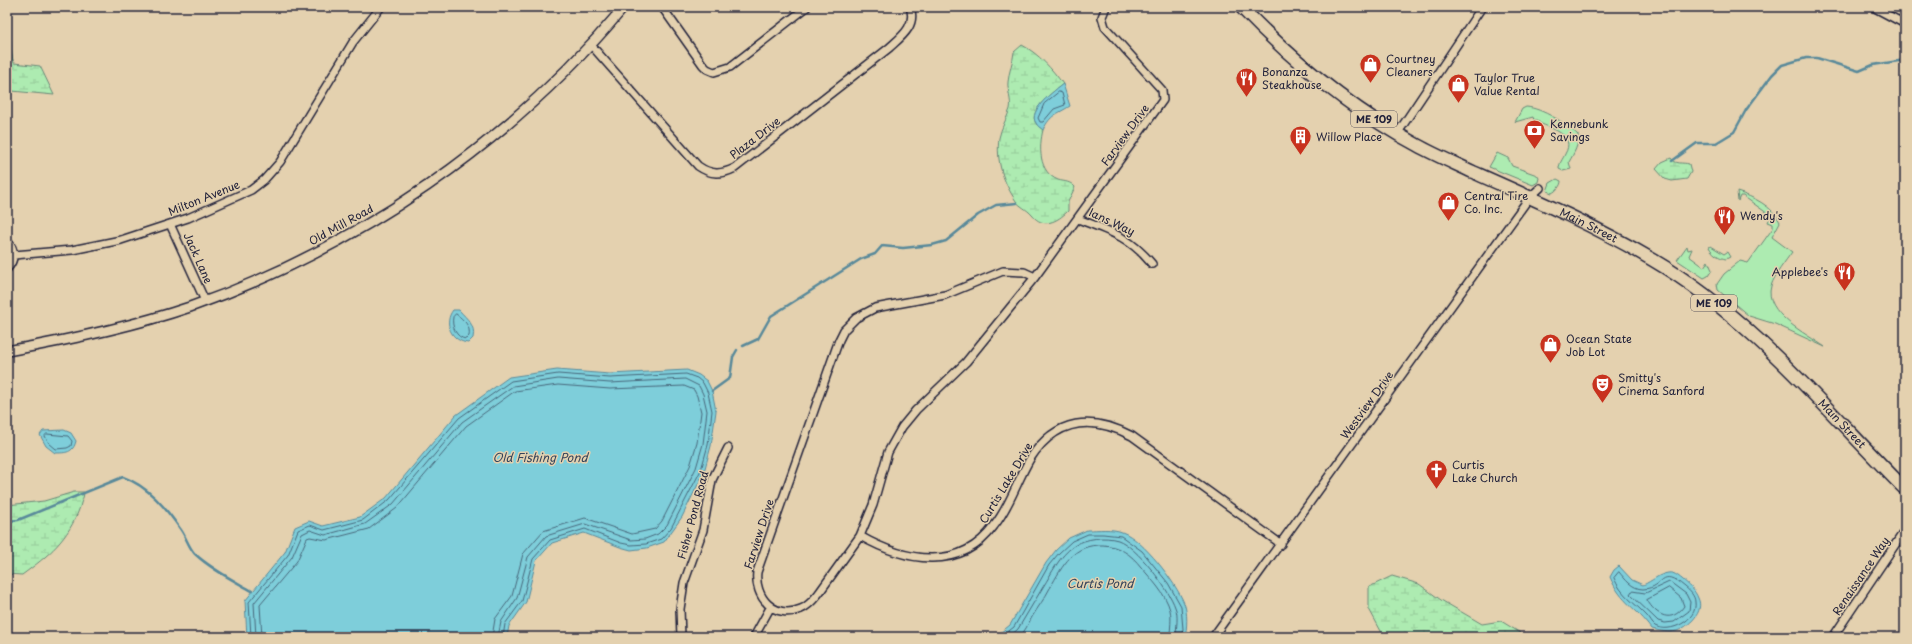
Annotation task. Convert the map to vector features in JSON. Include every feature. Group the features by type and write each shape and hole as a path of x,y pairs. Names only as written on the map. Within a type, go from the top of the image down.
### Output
{"highway":[{"name":"Main Street","path":"1241,7 1277,45 1305,70 1351,104 1397,134 1436,155 1580,221 1654,260 1702,294 1739,322 1773,353 1905,488"}],"street":[{"name":"Milton Avenue","path":"14,255 63,251 97,246 128,238 170,224 238,198 264,180 284,156 353,42 381,7"},
{"name":"Old Mill Road","path":"7,351 118,328 205,301 256,281 353,233 402,204 459,162 509,122 542,94 591,45 624,7"},
{"path":"662,7 703,66 714,72 730,67 807,7"},
{"name":"Plaza Drive","path":"591,45 698,166 705,171 720,174 735,168 888,48 909,28 912,18 910,7"},
{"name":"Farview Drive","path":"1035,277 1024,272 1003,271 945,295 875,308 856,318 844,330 839,340 757,572 757,582 760,595 770,608 793,611 806,607 819,593 860,536 873,505 888,452 902,427 916,410 966,362 1035,277 1162,102 1164,96 1162,90 1105,27 1102,17 1106,7"},
{"path":"1397,134 1482,7"},
{"path":"1873,7 1905,24"},
{"name":"Westview Drive","path":"1213,637 1529,198 1540,188"},
{"name":"Ians Way","path":"1078,219 1125,238 1140,248 1152,264"},
{"name":"Jack Lane","path":"170,224 205,301"},
{"path":"7,241 12,248 14,255 12,264 7,269"},
{"name":"Curtis Lake Drive","path":"860,536 889,550 917,557 940,558 961,552 983,539 994,527 1008,505 1030,460 1043,443 1062,429 1088,422 1104,424 1132,436 1281,544"},
{"name":"Fisher Pond Road","path":"681,637 680,609 684,583 703,530 712,480 728,448"},
{"name":"Renaissance Way","path":"1835,634 1905,530"},
{"path":"754,637 770,608"}],"green space":[{"path":"7,28 14,63 40,66 54,95 12,91 7,93"},
{"path":"1022,45 1045,62 1063,84 1043,101 1038,107 1034,118 1037,125 1043,130 1041,151 1043,165 1051,176 1075,187 1068,202 1068,211 1055,221 1045,223 1036,219 1017,203 1004,179 1000,163 998,147 999,138 1010,109 1008,85 1009,74 1014,52"},
{"path":"1526,107 1547,113 1578,135 1577,146 1569,162 1571,169 1563,171 1559,169 1560,163 1568,147 1568,142 1565,137 1556,130 1539,123 1538,120 1534,120 1533,117 1515,122 1522,109"},
{"path":"1497,153 1508,158 1512,166 1537,175 1539,178 1538,182 1533,185 1489,167"},
{"path":"1671,158 1675,162 1689,164 1691,172 1687,179 1672,181 1665,179 1656,169 1662,162"},
{"path":"1557,179 1561,181 1558,188 1552,193 1547,191 1550,183"},
{"path":"1737,192 1756,199 1777,216 1780,222 1772,237 1792,252 1771,286 1770,296 1774,305 1788,322 1825,347 1775,324 1749,316 1718,290 1717,284 1724,274 1740,261 1748,263 1773,228 1773,224 1768,222 1771,216 1743,196 1740,196 1738,201"},
{"path":"1687,246 1688,250 1692,249 1689,256 1704,267 1708,261 1712,270 1708,276 1704,278 1677,260"},
{"path":"1711,246 1724,254 1727,252 1730,257 1726,259 1718,256 1710,249 1709,247"},
{"path":"74,492 84,492 84,496 70,529 57,546 41,561 22,575 7,574 7,505 44,501"},
{"path":"1392,576 1419,584 1441,600 1482,624 1501,621 1527,637 1386,637 1382,633 1369,609 1369,587"}],"water":[{"path":"1063,84 1070,106 1051,118 1043,130 1036,123 1034,118 1035,113 1043,101"},
{"path":"453,310 459,310 468,319 472,326 474,333 473,338 468,343 457,339 450,331 449,320"},
{"name":"Old Fishing Pond","path":"557,370 610,374 687,370 699,375 707,381 712,391 716,411 711,446 704,472 682,517 664,542 647,548 631,550 584,533 552,543 536,561 526,602 509,626 507,637 247,637 245,601 285,552 295,527 309,521 323,526 360,517 386,498 456,415 509,377"},
{"path":"64,430 71,433 76,441 75,445 68,452 55,453 46,446 40,435 43,431"},
{"name":"Curtis Pond","path":"1087,530 1109,530 1122,532 1130,536 1149,552 1174,584 1184,603 1187,620 1185,637 995,637 1010,625 1046,563 1056,550 1069,538"},
{"path":"1619,566 1632,580 1643,585 1665,574 1676,574 1697,595 1700,603 1698,613 1695,618 1682,629 1674,632 1652,629 1614,586 1610,577 1614,570"}],"waterway":[{"path":"1672,161 1697,143 1716,143 1734,132 1746,110 1772,75 1782,65 1806,58 1817,58 1859,71 1873,65 1905,60"},
{"path":"743,346 758,339 771,316 861,259 875,254 882,246 903,248 932,245 946,241 978,215 996,205 1017,203"},
{"path":"712,391 730,378 733,357 737,350"},
{"path":"7,521 18,520 123,477 140,486 163,506 181,530 195,554 215,569 252,591"}],"place":[{"name":"Courtney Cleaners","path":"1370,84"},
{"name":"Bonanza Steakhouse","path":"1246,98"},
{"name":"Taylor True Value Rental","path":"1459,104"},
{"name":"Kennebunk Savings","path":"1534,150"},
{"name":"Willow Place","path":"1300,156"},
{"name":"Central Tire Co. Inc.","path":"1448,222"},
{"name":"Wendy's","path":"1725,236"},
{"name":"Applebee's","path":"1844,292"},
{"name":"Ocean State Job Lot","path":"1550,364"},
{"name":"Smitty's Cinema Sanford","path":"1602,404"},
{"name":"Curtis Lake Church","path":"1436,490"}]}
